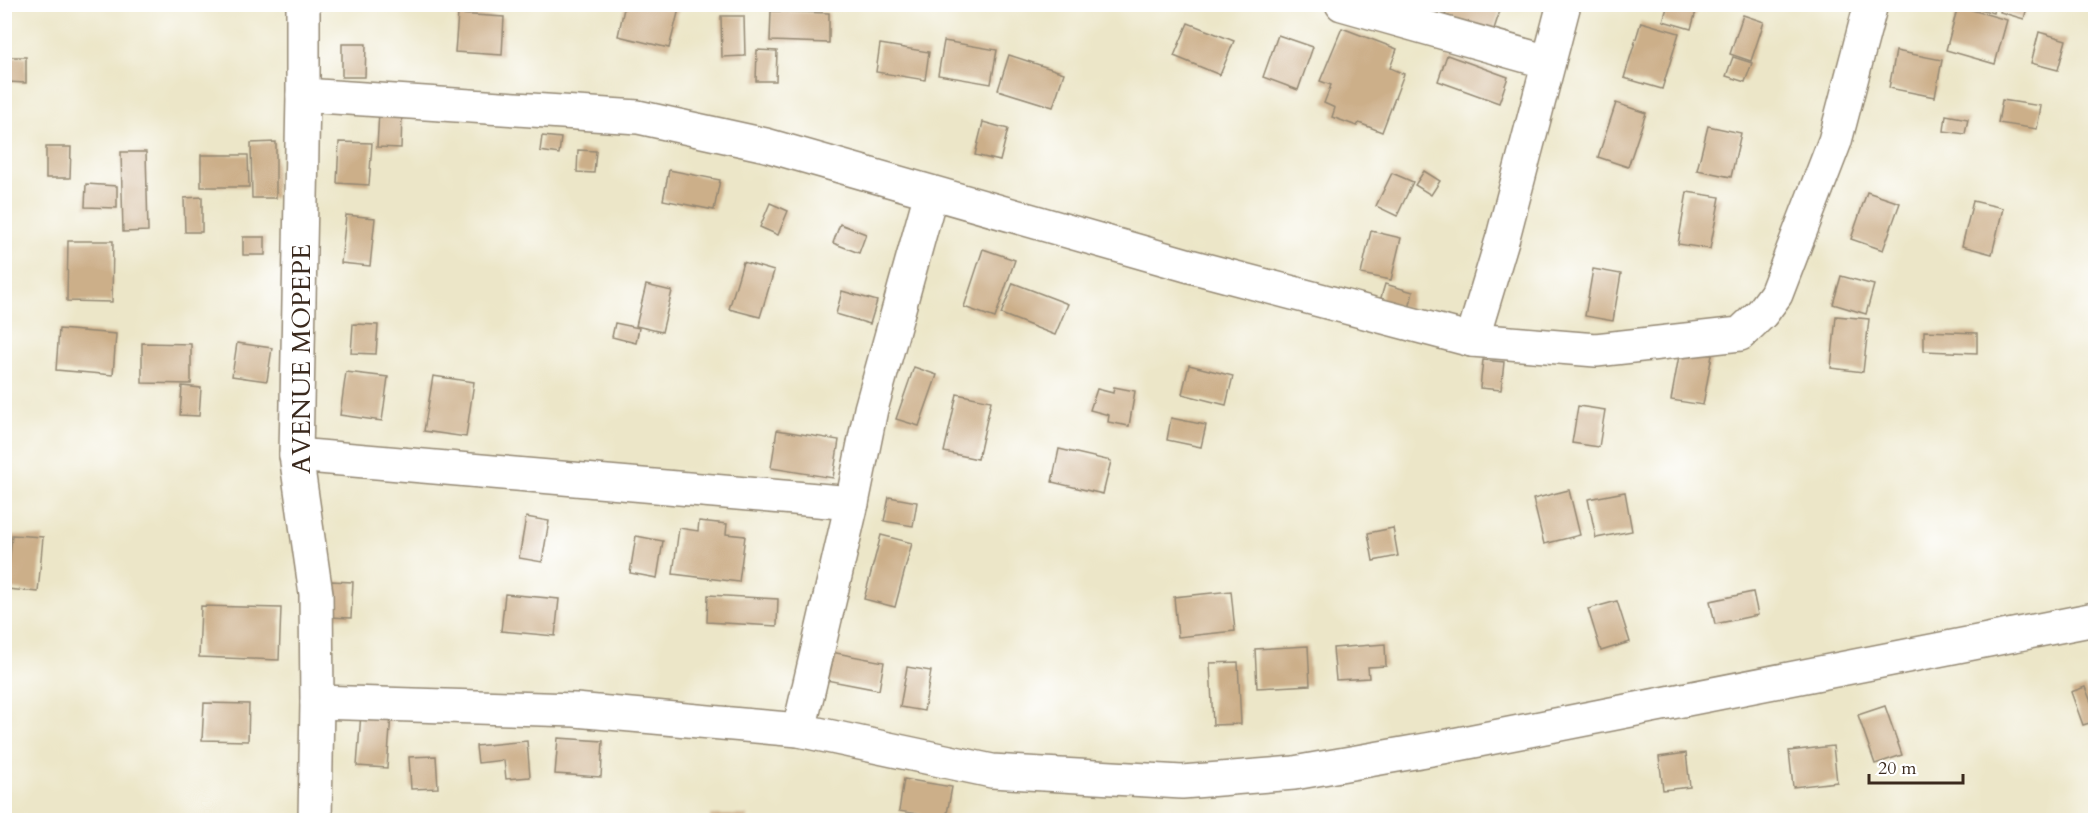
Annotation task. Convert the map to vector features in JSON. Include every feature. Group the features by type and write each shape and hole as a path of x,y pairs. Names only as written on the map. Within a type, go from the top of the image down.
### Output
{"street":[{"name":"AVENUE MOPEPE","path":"303,4 296,455 316,594 315,820"},
{"path":"1342,4 1548,62"},
{"path":"1472,340 1503,237 1564,4"},
{"path":"303,95 638,117 766,145 1190,266 1472,340 1596,350 1740,334 1762,313 1776,294 1835,141 1871,4"},
{"path":"799,730 852,503 871,409 932,193"},
{"path":"296,455 852,503"},
{"path":"317,702 575,710 799,730 992,771 1182,782 1294,773 1454,745 2095,620"}],"building":[{"path":"625,4 659,4 679,9 669,48 618,36"},
{"path":"1668,4 1698,4 1691,29 1663,21"},
{"path":"1965,4 1995,4 1993,13"},
{"path":"2002,4 2028,4 2024,19 2000,12"},
{"path":"1448,5 1489,5 1501,8 1493,32 1445,15"},
{"path":"1958,6 2007,20 1995,64 1946,50"},
{"path":"771,11 829,13 829,43 770,41"},
{"path":"458,14 504,17 502,55 455,52"},
{"path":"1743,15 1764,22 1751,61 1730,54"},
{"path":"721,16 744,16 745,56 722,57"},
{"path":"1641,22 1679,33 1662,89 1624,78"},
{"path":"1188,23 1234,41 1220,75 1174,56"},
{"path":"1342,28 1397,49 1390,68 1404,74 1382,132 1359,123 1357,126 1332,117 1335,108 1324,103 1331,85 1320,81"},
{"path":"2039,32 2066,40 2058,70 2031,63"},
{"path":"1278,35 1313,47 1298,90 1263,77"},
{"path":"944,41 997,50 991,84 938,75"},
{"path":"342,44 366,44 365,77 342,77"},
{"path":"880,44 929,52 925,80 876,72"},
{"path":"757,50 777,51 776,81 756,81"},
{"path":"1896,51 1942,60 1935,97 1889,88"},
{"path":"1009,55 1064,73 1053,107 998,90"},
{"path":"1447,55 1508,77 1499,103 1438,81"},
{"path":"10,57 26,57 26,83 8,82"},
{"path":"1733,57 1752,63 1745,82 1726,76"},
{"path":"2002,100 2041,106 2037,129 1998,123"},
{"path":"1616,103 1646,113 1628,167 1598,157"},
{"path":"379,112 402,113 401,148 377,147"},
{"path":"1946,115 1968,119 1965,134 1944,131"},
{"path":"983,122 1008,129 1000,161 975,155"},
{"path":"1708,126 1741,133 1731,177 1697,170"},
{"path":"542,136 561,138 559,154 540,151"},
{"path":"276,142 276,198 252,198 251,143"},
{"path":"339,142 372,143 369,185 337,183"},
{"path":"46,147 71,147 70,178 46,178"},
{"path":"578,150 596,151 594,173 577,172"},
{"path":"121,152 146,152 148,231 123,232"},
{"path":"201,155 248,155 249,187 201,187"},
{"path":"669,170 720,180 714,210 663,200"},
{"path":"1424,171 1440,181 1431,195 1415,185"},
{"path":"1392,173 1413,182 1397,216 1376,206"},
{"path":"86,184 117,186 117,208 85,207"},
{"path":"1687,192 1720,197 1710,249 1678,244"},
{"path":"1867,192 1900,203 1883,250 1851,239"},
{"path":"202,197 202,232 185,232 184,198"},
{"path":"1973,201 2003,208 1992,254 1962,246"},
{"path":"770,203 788,211 778,235 760,227"},
{"path":"346,215 375,218 370,266 341,263"},
{"path":"840,224 866,234 859,253 833,243"},
{"path":"1371,231 1401,238 1391,280 1361,274"},
{"path":"243,237 265,237 265,255 243,255"},
{"path":"68,241 113,241 112,302 67,301"},
{"path":"983,249 1015,260 995,318 964,307"},
{"path":"743,262 774,271 760,317 729,309"},
{"path":"1593,269 1621,274 1613,321 1585,316"},
{"path":"1841,276 1874,285 1866,314 1833,304"},
{"path":"1013,283 1068,304 1055,335 1001,314"},
{"path":"1385,284 1413,292 1409,309 1380,301"},
{"path":"646,285 672,291 662,332 636,326"},
{"path":"842,291 877,301 870,324 836,314"},
{"path":"1836,316 1869,319 1863,372 1831,368"},
{"path":"615,323 639,328 636,343 612,337"},
{"path":"353,324 378,325 376,354 351,353"},
{"path":"59,329 116,334 113,375 56,370"},
{"path":"1924,331 1977,333 1977,353 1924,351"},
{"path":"142,343 191,344 191,384 142,383"},
{"path":"237,343 272,348 267,381 232,376"},
{"path":"1680,350 1712,355 1703,405 1671,400"},
{"path":"1483,360 1504,362 1501,390 1480,388"},
{"path":"1189,365 1233,376 1226,405 1182,394"},
{"path":"914,367 937,375 919,426 896,419"},
{"path":"346,372 388,377 382,421 340,415"},
{"path":"433,376 474,382 466,437 424,431"},
{"path":"182,386 201,388 199,416 180,415"},
{"path":"1114,387 1135,391 1129,426 1108,422 1109,415 1090,410 1097,389 1113,393"},
{"path":"957,394 991,401 978,459 944,452"},
{"path":"1578,406 1605,410 1599,447 1572,443"},
{"path":"1171,418 1206,425 1201,447 1167,440"},
{"path":"777,430 839,440 833,478 771,468"},
{"path":"1059,449 1111,461 1103,494 1052,482"},
{"path":"1569,490 1580,535 1544,544 1533,499"},
{"path":"1625,492 1632,531 1596,538 1588,499"},
{"path":"889,497 917,502 913,526 884,521"},
{"path":"526,517 549,521 542,562 519,558"},
{"path":"699,521 727,524 726,534 745,536 739,582 673,574 679,528 698,531"},
{"path":"1393,528 1398,556 1373,561 1368,533"},
{"path":"12,535 43,537 38,592 7,589"},
{"path":"881,535 912,543 895,607 864,599"},
{"path":"636,536 663,541 657,578 630,573"},
{"path":"330,581 353,582 351,618 328,617"},
{"path":"1231,591 1235,631 1178,637 1174,597"},
{"path":"1753,592 1758,615 1715,624 1710,601"},
{"path":"505,594 559,599 555,636 501,631"},
{"path":"708,595 778,599 777,626 707,622"},
{"path":"1617,601 1630,642 1601,651 1588,609"},
{"path":"201,606 281,608 279,660 199,657"},
{"path":"1385,644 1386,666 1368,667 1369,678 1336,680 1333,648"},
{"path":"1308,646 1310,685 1257,688 1255,649"},
{"path":"831,652 884,662 879,690 826,680"},
{"path":"1238,662 1241,724 1213,725 1210,663"},
{"path":"907,667 931,671 924,711 900,707"},
{"path":"2085,687 2096,714 2096,721 2083,725 2071,692"},
{"path":"204,703 249,704 248,741 202,740"},
{"path":"1885,706 1902,755 1875,764 1858,715"},
{"path":"361,713 391,715 387,768 357,766"},
{"path":"558,738 603,741 601,777 555,774"},
{"path":"527,741 530,777 506,779 504,760 478,763 476,746"},
{"path":"1833,746 1837,782 1793,787 1789,751"},
{"path":"1686,753 1690,787 1663,790 1659,757"},
{"path":"436,756 438,788 411,789 409,757"},
{"path":"904,779 952,787 946,819 899,811"},
{"path":"710,815 748,815 748,820 710,820"}]}
